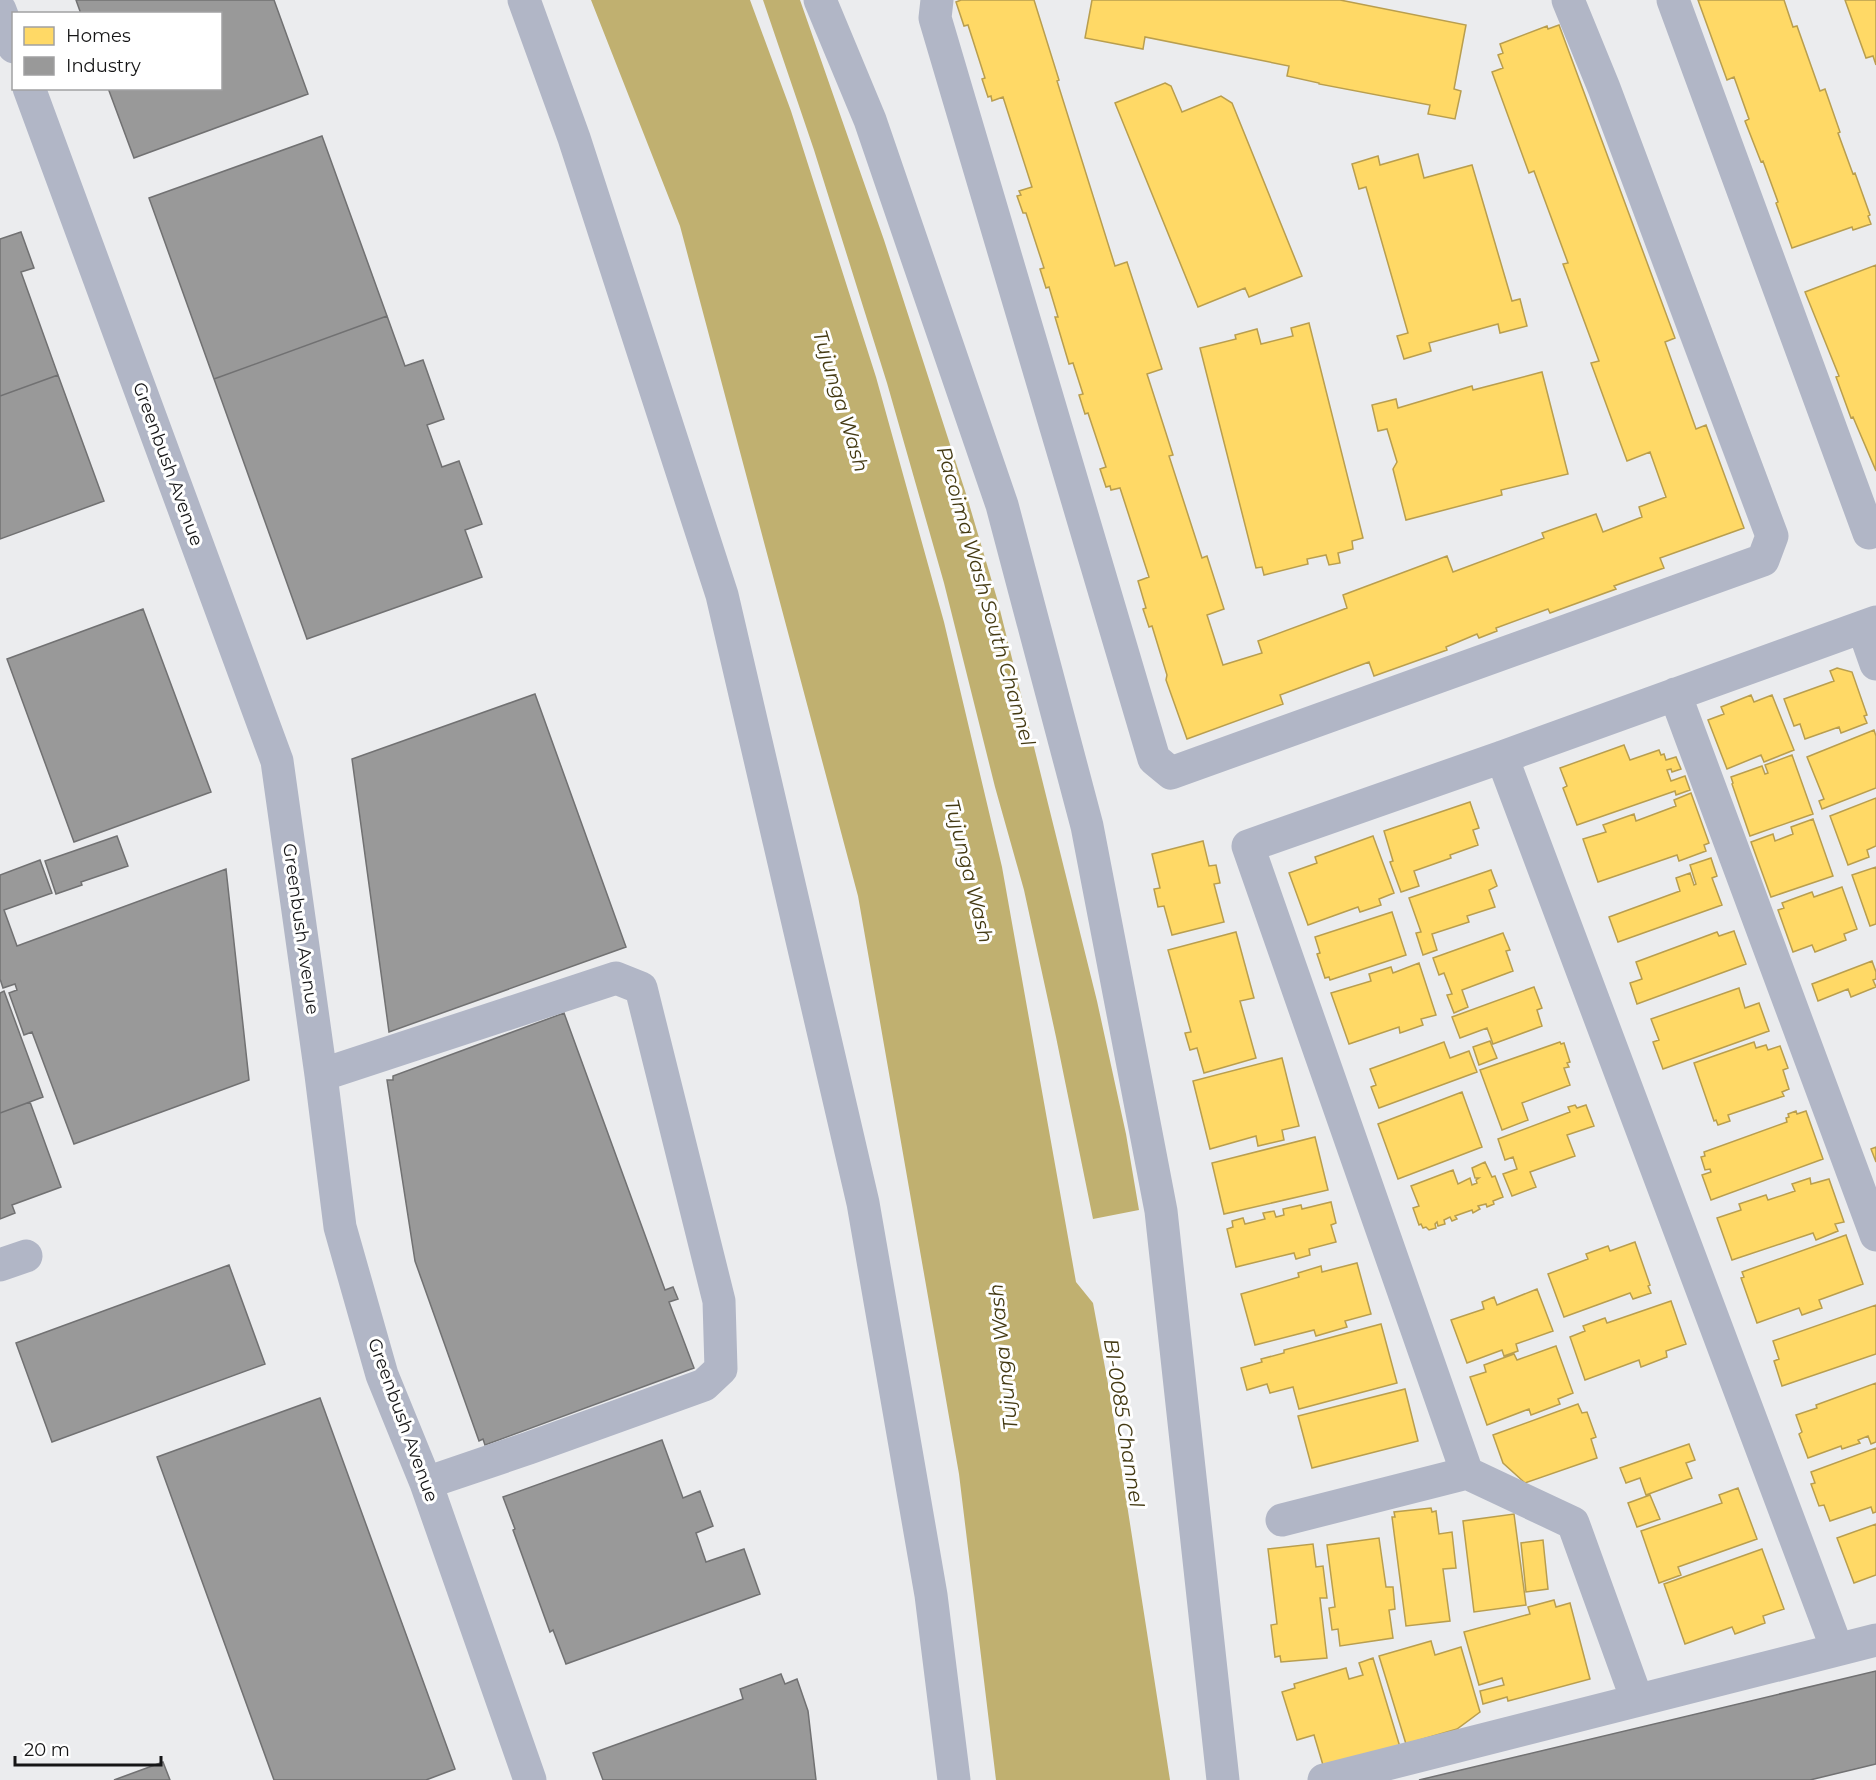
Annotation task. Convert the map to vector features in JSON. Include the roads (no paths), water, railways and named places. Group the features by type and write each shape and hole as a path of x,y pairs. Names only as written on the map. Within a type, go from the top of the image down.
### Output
{"street":[{"path":"524,0 574,138 722,596 863,1203 931,1595 954,1780"},
{"path":"820,0 870,120 1002,505 1087,826 1161,1211 1223,1780"},
{"path":"937,0 935,18 1154,759 1171,772 1763,560 1772,536 1604,88 1568,0"},
{"path":"1673,0 1869,533"},
{"path":"0,10 12,42"},
{"name":"Greenbush Avenue","path":"30,90 277,761 340,1227 382,1375 426,1483 530,1780"},
{"path":"1467,1473 1248,846 1869,624 1876,664"},
{"path":"1675,694 1876,1235"},
{"path":"1502,757 1837,1649"},
{"path":"321,1075 616,978 640,988 719,1301 721,1369 704,1385 426,1483"},
{"path":"1282,1520 1467,1473 1573,1523 1637,1700"},
{"path":"1324,1780 1876,1640"}],"water":[{"name":"Tujunga Wash","path":"591,0 750,0 791,111 876,377 944,622 1002,867 1076,1282 1093,1303 1109,1389 1170,1780 996,1780 959,1474 858,896 680,226"},
{"name":"Pacoima Wash South Channel","path":"763,0 800,0 884,240 967,497 998,602 1097,1001 1126,1134 1139,1210 1093,1219 1024,890 995,787 944,583 887,383 814,150"}],"water label":[{"name":"BI-0085 Channel","path":"1124,1423"}]}
